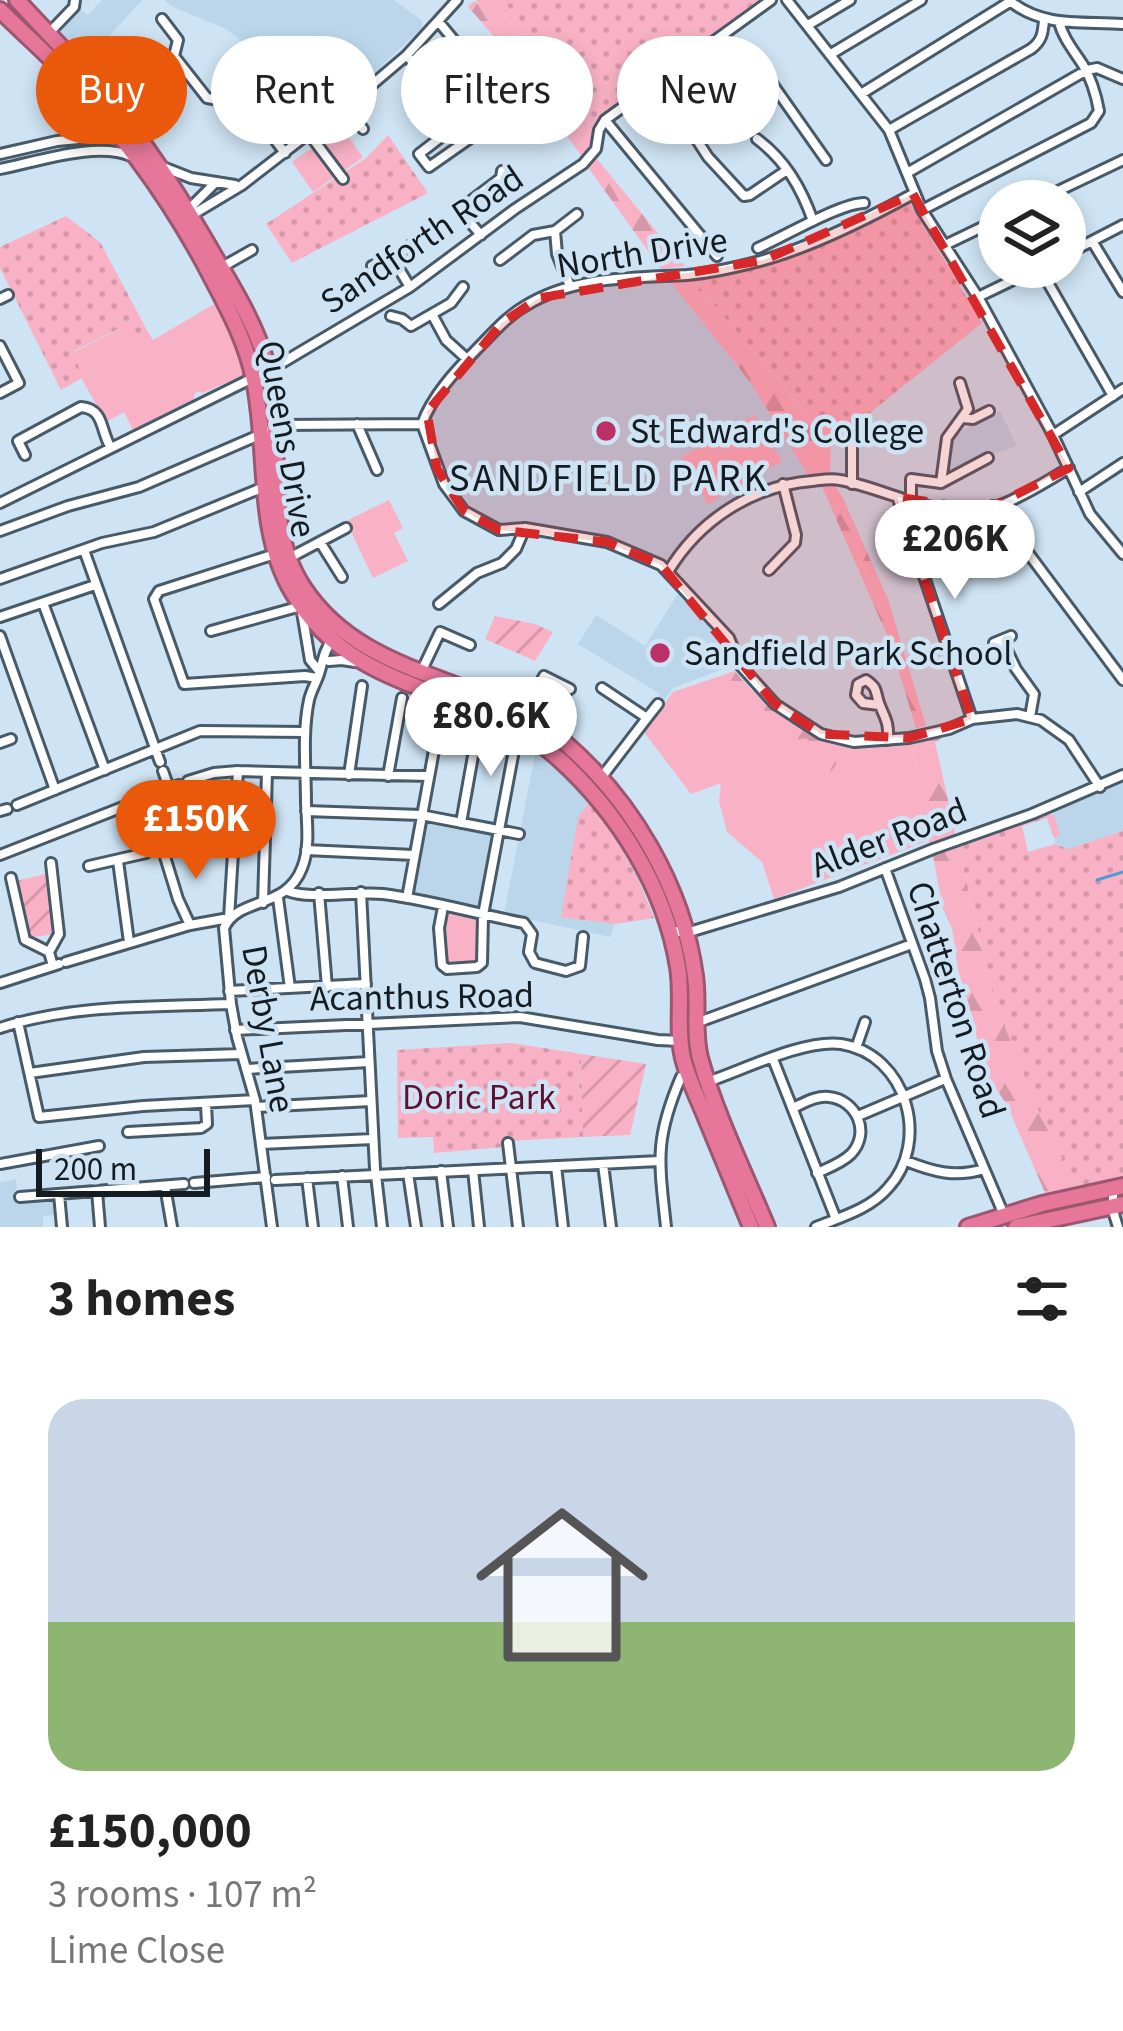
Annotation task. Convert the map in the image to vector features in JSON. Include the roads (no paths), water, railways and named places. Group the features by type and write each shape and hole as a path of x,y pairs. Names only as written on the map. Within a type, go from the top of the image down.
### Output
{"highway":[{"name":"Queens Drive","path":"17,0 48,34"},
{"name":"Queens Drive","path":"0,10 36,45"},
{"name":"Queens Drive","path":"132,144 184,211 251,322 284,577 362,664 520,720 571,770 642,862 687,978"},
{"name":"Queens Drive","path":"184,211 261,374"},
{"name":"Queens Drive","path":"338,641 421,671 565,743 651,845 686,933 687,978"},
{"path":"687,978 681,1041 688,1074 751,1227"},
{"path":"687,978 699,1054 766,1227"},
{"path":"968,1227 1118,1187"},
{"path":"1016,1227 1120,1207"}],"street":[{"path":"48,34 75,0"},
{"path":"724,36 771,0"},
{"path":"787,0 889,130 913,194 978,297 1090,514 1123,554"},
{"path":"808,25 850,0"},
{"path":"831,54 921,0"},
{"path":"424,36 452,1"},
{"path":"861,94 1010,1 1044,20 1123,24"},
{"path":"162,19 175,36"},
{"path":"889,130 1031,49 1043,35 1044,20"},
{"path":"438,21 450,36"},
{"path":"922,210 1091,123 1099,111 1096,92 1059,22"},
{"path":"377,79 401,59"},
{"path":"907,173 1087,70 1097,68 1123,79"},
{"path":"187,71 211,100"},
{"path":"779,94 821,157"},
{"path":"617,111 605,121 717,256"},
{"name":"Sandforth Road","path":"0,503 261,374 410,287 583,164 595,152 598,130 605,121"},
{"path":"458,124 470,139 429,167 419,154 458,124"},
{"path":"13,166 5,153 44,144"},
{"path":"94,152 110,144"},
{"path":"279,144 286,153"},
{"path":"184,211 242,184 298,144"},
{"path":"317,144 343,179"},
{"path":"700,144 742,195 750,195 786,168"},
{"path":"766,144 804,196 813,220"},
{"path":"0,169 94,152 124,152 173,172 214,183 242,184"},
{"path":"1081,180 1123,160"},
{"path":"481,235 468,220 468,203 501,178 502,170"},
{"path":"184,211 214,183"},
{"name":"North Drive","path":"422,424 467,359 522,307 570,286 692,275 764,260 913,194"},
{"path":"758,248 853,203 864,203"},
{"path":"500,260 533,235 555,231 577,214"},
{"path":"1086,245 1123,225"},
{"path":"945,245 978,229"},
{"path":"555,231 556,254 570,286"},
{"path":"1092,242 1123,292"},
{"path":"372,266 393,259 411,245"},
{"path":"221,268 252,250"},
{"path":"393,259 410,287"},
{"path":"391,316 411,326 451,303 463,287"},
{"path":"978,297 996,288"},
{"path":"1051,288 1113,396"},
{"path":"433,316 446,340 467,359"},
{"path":"0,346 20,383 0,394"},
{"path":"941,483 946,438 968,409 960,382"},
{"path":"1053,435 1123,389"},
{"path":"25,455 17,438 86,407 99,415 111,448"},
{"path":"963,418 973,419 989,410"},
{"path":"0,532 68,506 139,488 281,424 422,424 444,484 464,511 499,530 525,528 607,542 661,565 729,638 740,664 775,704 821,734 854,742 908,739 972,719 1017,714 1041,720 1069,740 1100,787"},
{"path":"357,424 377,470"},
{"path":"852,444 852,484"},
{"path":"911,501 911,479 941,483 988,458"},
{"path":"1079,492 1123,463"},
{"path":"668,572 682,549 714,520 750,496 783,484 836,479 940,509 985,510 1070,468"},
{"path":"769,570 795,543 783,484"},
{"path":"0,579 115,539 154,532 272,486"},
{"path":"897,498 972,719"},
{"path":"993,506 1123,680"},
{"path":"319,674 184,684 154,599 159,591 282,556 346,528"},
{"path":"439,604 477,573 502,563 516,549 525,528"},
{"path":"1113,543 1123,537"},
{"path":"320,542 342,577"},
{"path":"84,550 161,766 179,785"},
{"path":"0,617 96,585"},
{"path":"43,603 105,770"},
{"path":"211,632 306,605"},
{"name":"Queens Drive","path":"306,605 310,660 319,674"},
{"path":"421,671 440,632 470,645"},
{"path":"0,636 55,790"},
{"path":"1002,640 1034,694 1030,717"},
{"name":"Derby Lane","path":"319,674 338,641"},
{"name":"Derby Lane","path":"272,1227 270,1178 256,1103 230,1004 224,924 240,911 278,898 302,872 308,703 322,656 338,641"},
{"path":"329,661 362,664"},
{"path":"520,720 544,676 570,689"},
{"path":"349,775 362,686"},
{"path":"602,688 647,718"},
{"path":"388,776 402,698"},
{"path":"600,779 658,704"},
{"path":"879,704 886,714 888,740"},
{"path":"407,898 441,712"},
{"path":"461,823 478,728"},
{"path":"8,808 200,731 305,732"},
{"path":"0,743 11,739"},
{"path":"443,907 439,928 442,965 477,967 482,962 483,915 515,745"},
{"path":"0,983 129,942 229,918 238,772"},
{"path":"263,903 267,772"},
{"path":"0,855 214,773 429,776"},
{"name":"Alder Road","path":"669,930 686,933 773,909 1123,775"},
{"path":"306,811 421,815 519,834"},
{"path":"190,925 162,847 208,839"},
{"path":"306,850 415,855"},
{"path":"89,866 146,853"},
{"path":"118,861 129,942"},
{"path":"49,952 59,934 51,863"},
{"name":"Chatterton Road","path":"885,868 931,998 937,1051 946,1079 1004,1215"},
{"path":"11,878 25,940 49,952 60,964"},
{"path":"288,891 407,898 527,925 532,934 527,962 578,973 583,937"},
{"path":"361,892 382,1227"},
{"path":"320,893 327,987"},
{"path":"278,898 290,988"},
{"name":"Queens Drive","path":"681,1010 685,980 680,939 686,933"},
{"path":"696,1023 912,944"},
{"path":"229,991 366,984"},
{"path":"0,1028 147,1007 230,1004"},
{"name":"Acanthus Road","path":"235,1030 520,1017 681,1041"},
{"path":"19,1022 39,1117 143,1106 371,1100"},
{"path":"856,1048 865,1022"},
{"path":"708,1082 822,1043 856,1048 892,1074 905,1097 911,1125 905,1161 885,1192 863,1208 816,1227"},
{"path":"30,1072 144,1057 242,1054"},
{"path":"773,1059 836,1219"},
{"path":"246,1069 369,1062"},
{"path":"666,1227 660,1139 682,1077"},
{"path":"859,1116 946,1079"},
{"path":"793,1108 824,1096 845,1102 859,1116 855,1149 817,1173"},
{"path":"128,1132 201,1128 207,1124 206,1104"},
{"path":"261,1144 374,1139"},
{"path":"508,1143 518,1227"},
{"path":"0,1164 99,1146"},
{"path":"20,1197 375,1172 658,1161"},
{"path":"905,1161 945,1174 985,1169"},
{"path":"603,1164 610,1227"},
{"path":"556,1166 563,1227"},
{"path":"473,1170 479,1227"},
{"path":"441,1171 448,1227"},
{"path":"408,1173 416,1227"},
{"path":"342,1176 348,1227"},
{"path":"308,1178 313,1227"},
{"path":"165,1186 172,1227"},
{"path":"1118,1187 1118,1227"},
{"path":"97,1192 100,1227"},
{"path":"59,1194 62,1227"}],"waterway":[{"path":"1097,880 1123,872"}],"place":[{"name":"St Edward's College","path":"606,431"},
{"name":"Sandfield Park School","path":"660,653"}],"district":[{"name":"SANDFIELD PARK","path":"609,479"}],"park label":[{"name":"Doric Park","path":"479,1097"}]}
